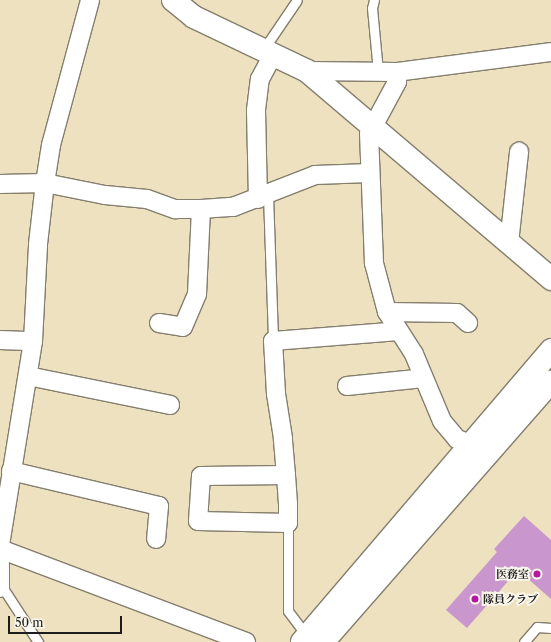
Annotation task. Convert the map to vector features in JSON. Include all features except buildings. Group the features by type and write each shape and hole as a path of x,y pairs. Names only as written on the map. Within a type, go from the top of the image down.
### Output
{"street":[{"path":"0,545 33,341 38,244 51,145 90,0"},
{"path":"179,2 194,17 307,71 551,279"},
{"path":"263,197 256,110 260,79 268,52"},
{"path":"307,71 397,72 551,52"},
{"path":"397,72 397,82 369,134 374,263 387,312 414,354 442,421 457,439 470,444"},
{"path":"509,243 519,152"},
{"path":"0,184 45,183 105,195 147,199 174,209 201,209 233,207 263,197 315,175 370,173"},
{"path":"159,323 183,327 197,294 201,209"},
{"path":"387,312 457,313 468,323"},
{"path":"286,474 201,476 198,521 288,523 286,474 276,394 273,341 399,331"},
{"path":"0,340 33,341"},
{"path":"311,640 470,444 551,350"},
{"path":"28,376 170,405"},
{"path":"347,386 424,378"},
{"path":"311,640 551,382"},
{"path":"11,472 159,506 156,539"},
{"path":"0,549 246,642"},
{"path":"0,563 0,587"}],"lane":[{"path":"268,52 297,0"},
{"path":"374,0 372,8 378,72"},
{"path":"263,197 273,341"},
{"path":"288,523 288,610 311,640"},
{"path":"0,587 38,642"},
{"path":"524,642 537,627 551,628"}],"place":[{"name":"医務室","path":"537,574"},
{"name":"隊員クラブ","path":"475,599"}]}
